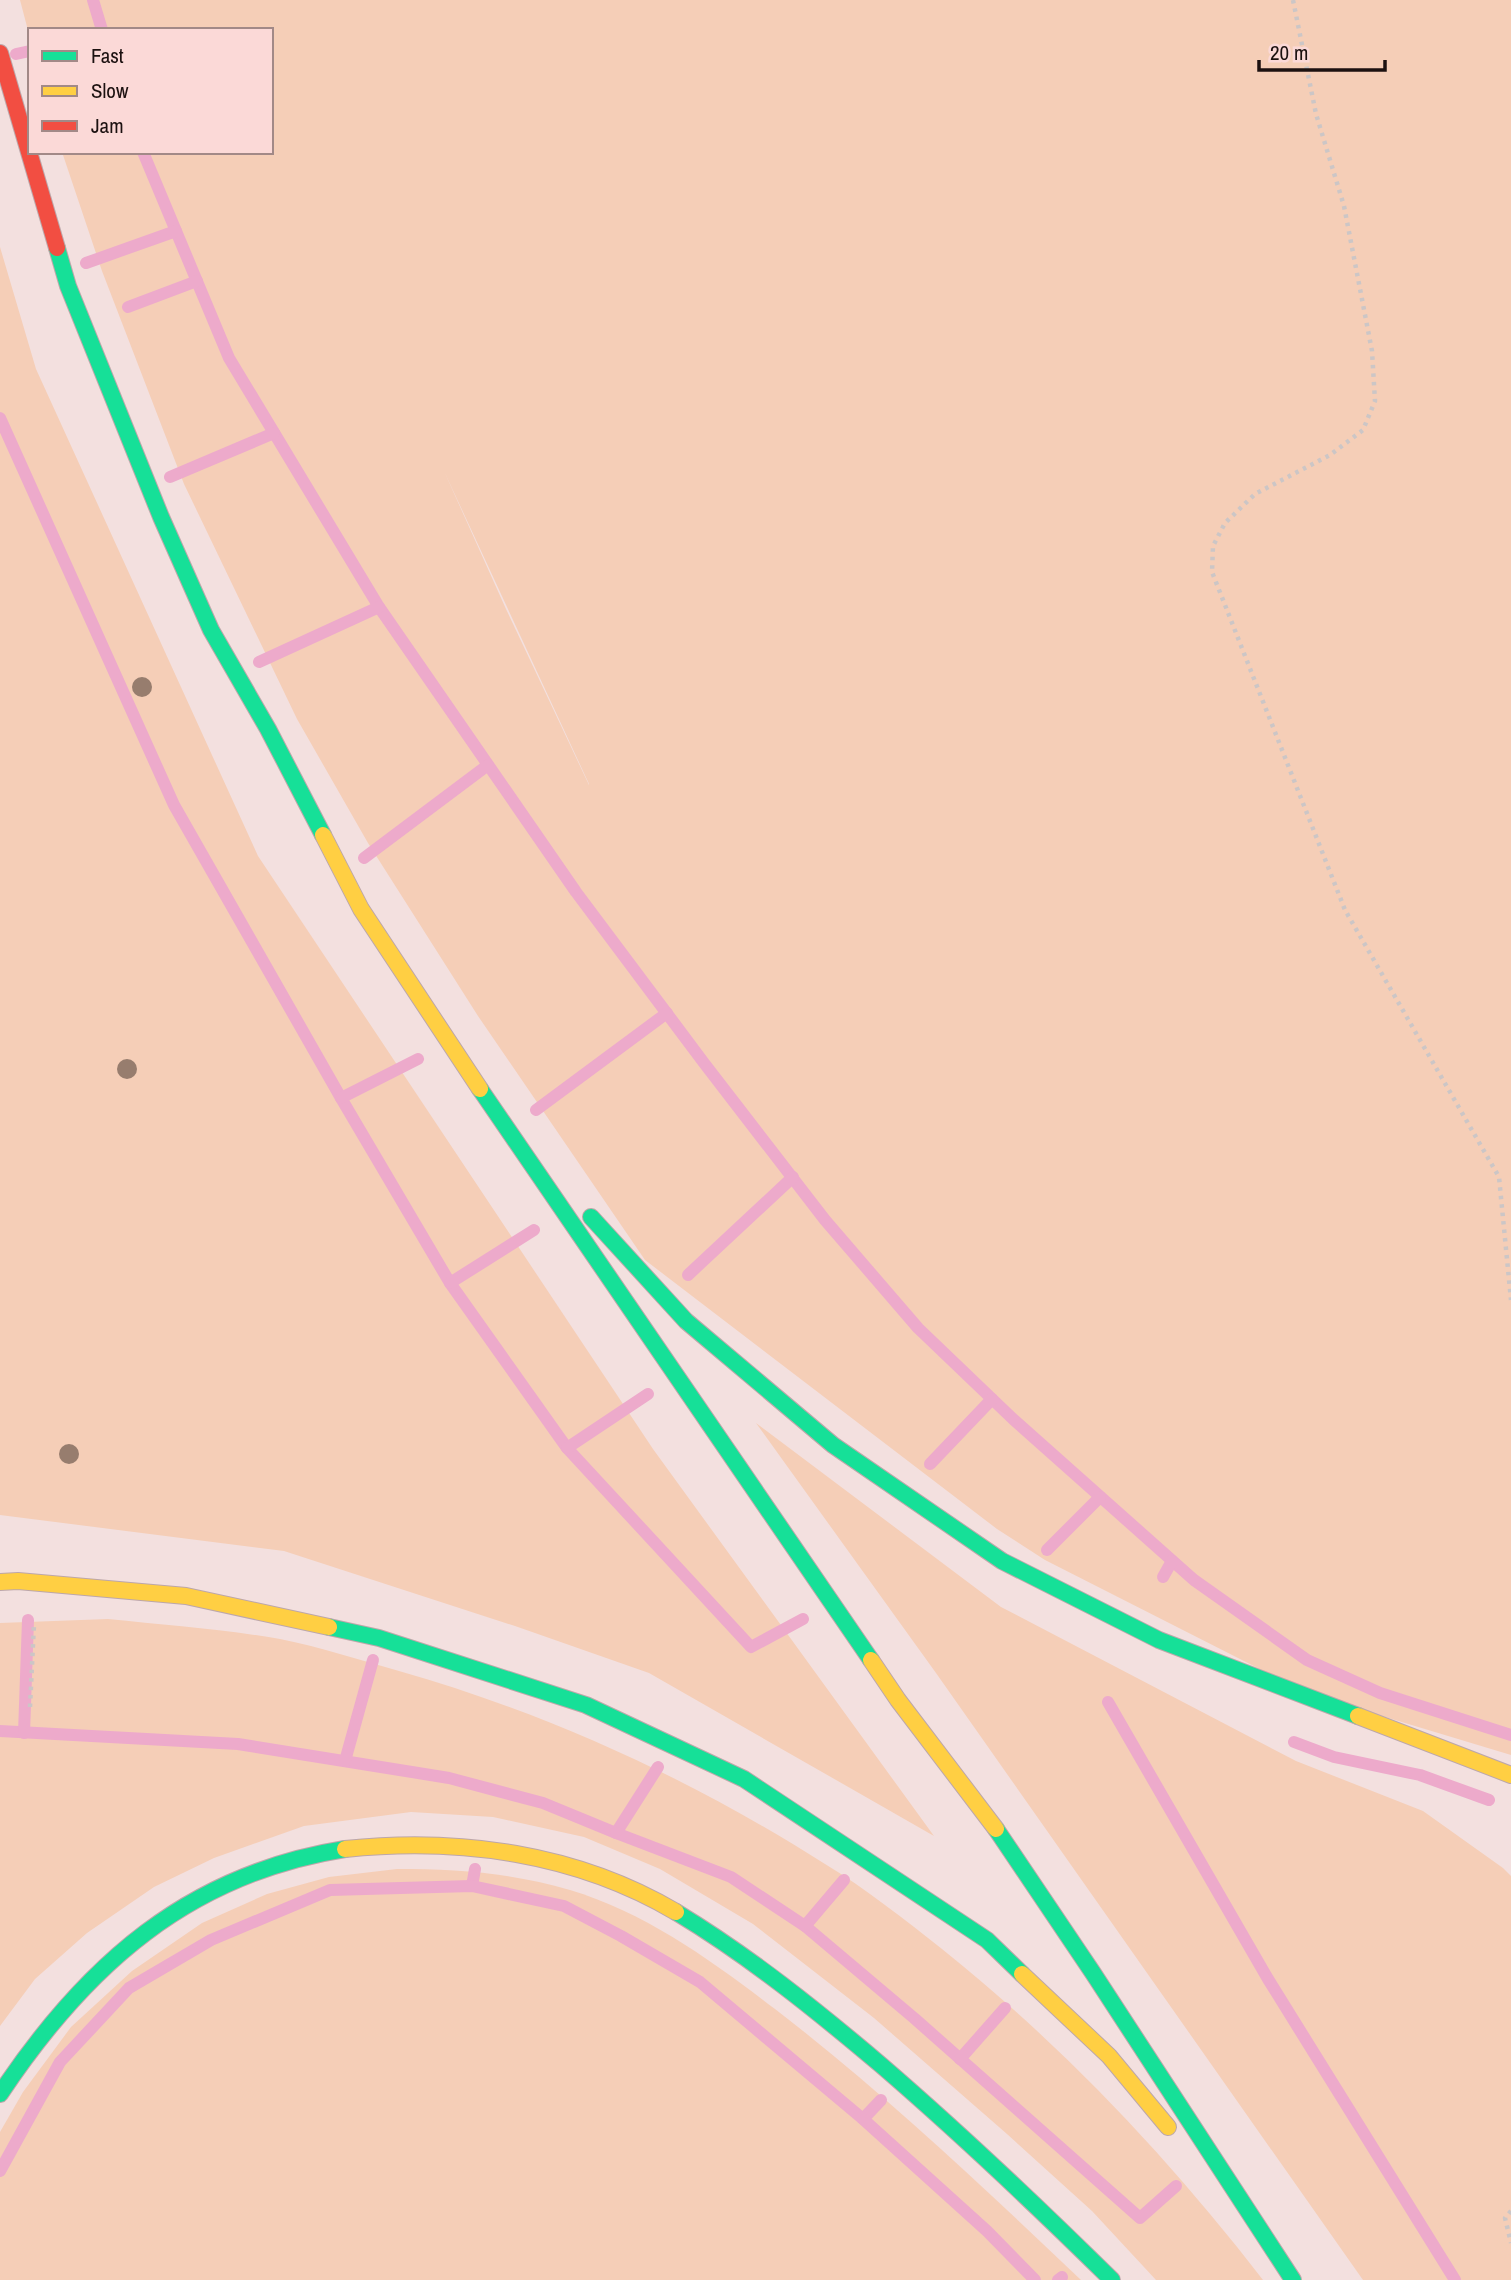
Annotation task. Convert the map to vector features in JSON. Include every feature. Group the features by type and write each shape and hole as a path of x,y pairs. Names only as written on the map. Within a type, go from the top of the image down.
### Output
{"highway":[{"path":"0,53 28,149"},
{"path":"29,154 68,286 117,412 211,630 268,729 361,909 493,1109 898,1700 988,1817 1101,1984 1293,2280"},
{"path":"493,1109 686,1321 833,1445 1002,1561 1159,1640 1511,1774"},
{"path":"0,1582 18,1581 186,1596 379,1638 586,1705 744,1779 988,1940 1109,2056 1177,2137"},
{"path":"0,2094 27,2053 65,2006 119,1955 170,1916 219,1887 266,1868 353,1848 443,1844 522,1854 564,1863 634,1890 677,1913 762,1969 815,2009 893,2076 1007,2178 1112,2280"},
{"path":"1194,2158 1279,2260"}],"path":[{"path":"1293,0 1316,114 1344,206 1372,351 1375,401 1363,429 1330,455 1255,495 1225,523 1213,546 1212,572 1345,910 1499,1177 1511,1300"},
{"path":"30,1707 34,1621"},
{"path":"1511,2211 1505,2217 1511,2244"}],"shaded area":[{"path":"20,0 1511,0 1511,1755 1309,1694 1045,1560 997,1529 645,1260 478,1016 368,843 297,719 184,484 102,271 63,154 273,154 273,28 28,28 28,30","holes":["444,471 589,785 506,609"]},
{"path":"0,247 36,369 258,856 653,1449 934,1836 649,1673 515,1626 284,1551 0,1515"},
{"path":"756,1423 1001,1607 1296,1761 1423,1811 1511,1876 1511,2280 1363,2280 936,1673"},
{"path":"108,1619 280,1639 455,1688 511,1707 619,1752 724,1804 775,1833 885,1905 942,1949 1030,2024 1152,2147 1263,2280 1156,2280 1092,2211 1007,2134 874,2018 753,1924 660,1869 584,1837 493,1817 411,1812 304,1826 214,1858 154,1887 87,1933 35,1979 0,2026 0,1623"},
{"path":"397,1869 485,1873 549,1884 626,1912 678,1940 752,1991 854,2073 969,2175 1081,2280 0,2280 0,2132 23,2092 71,2027 132,1971 202,1923 267,1894 329,1877"}],"waterway":[{"path":"93,0 101,28"},
{"path":"16,54 28,51"},
{"path":"144,154 229,358 379,607 576,892 825,1220 918,1328 1013,1419 1194,1580 1307,1660 1380,1693 1511,1735"},
{"path":"86,263 176,231"},
{"path":"128,307 197,281"},
{"path":"0,418 174,805 450,1283 567,1448 751,1647 803,1619"},
{"path":"170,477 274,433"},
{"path":"259,662 379,607"},
{"path":"364,858 488,765"},
{"path":"536,1110 667,1013"},
{"path":"341,1098 418,1059"},
{"path":"688,1275 793,1177"},
{"path":"450,1283 534,1230"},
{"path":"567,1448 648,1394"},
{"path":"930,1464 992,1399"},
{"path":"1047,1550 1100,1497"},
{"path":"1163,1577 1172,1561"},
{"path":"24,1733 28,1620"},
{"path":"345,1761 373,1660"},
{"path":"1108,1702 1268,1979 1455,2280"},
{"path":"0,1731 238,1744 449,1778 543,1803 616,1833 658,1767"},
{"path":"1294,1742 1334,1757 1420,1775 1489,1800"},
{"path":"616,1833 731,1877 805,1926 914,2018 1140,2218 1176,2186"},
{"path":"472,1886 475,1869"},
{"path":"805,1926 844,1880"},
{"path":"0,2171 60,2062 129,1988 211,1940 330,1890 472,1886 564,1906 700,1982 863,2119 987,2231 1035,2280"},
{"path":"960,2059 1005,2008"},
{"path":"863,2119 881,2100"},
{"path":"1058,2280 1062,2277"}],"traffic: fast":[{"path":"57,248 68,286 161,517 211,630 268,729 323,835"},
{"path":"480,1089 871,1660"},
{"path":"591,1217 686,1321 833,1445 1002,1561 1159,1640 1358,1716"},
{"path":"329,1627 379,1638 586,1705 744,1779 987,1940 1022,1974"},
{"path":"996,1829 1293,2280"},
{"path":"0,2094 33,2047 68,2005 106,1966 146,1932 190,1903 237,1880 289,1861 345,1849"},
{"path":"676,1912 782,1984 881,2065 940,2117 1112,2280"}],"traffic: slow":[{"path":"323,835 361,909 480,1089"},
{"path":"0,1582 18,1581 186,1596 329,1627"},
{"path":"871,1660 996,1829"},
{"path":"1358,1716 1511,1775"},
{"path":"345,1849 431,1845 516,1854 598,1876 638,1892 676,1912"},
{"path":"1022,1974 1109,2056 1168,2127"}],"traffic: jam":[{"path":"0,53 28,149"},
{"path":"30,154 57,248"}]}
